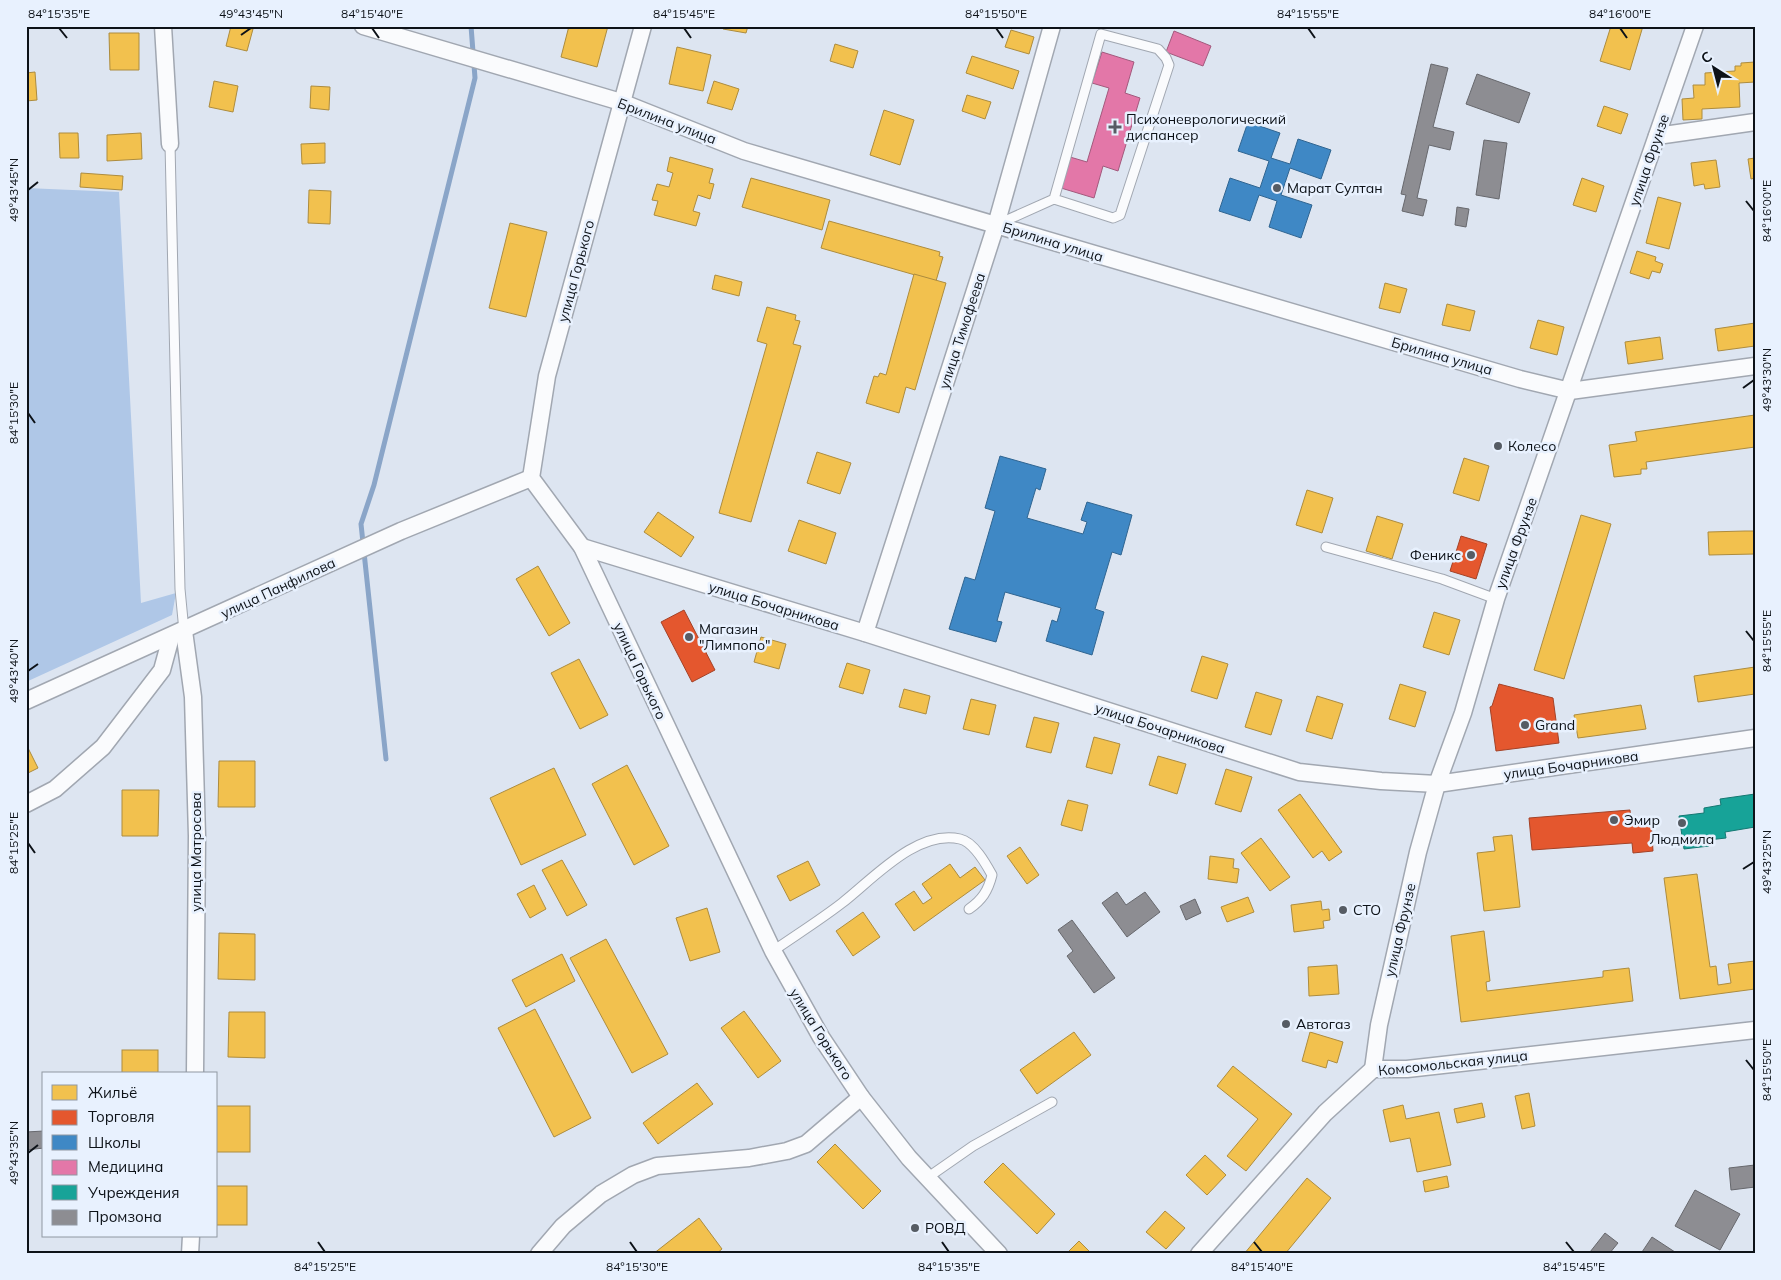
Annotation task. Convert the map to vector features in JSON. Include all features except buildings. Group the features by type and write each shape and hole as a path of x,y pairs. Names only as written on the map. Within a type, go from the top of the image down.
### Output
{"street":[{"path":"163,26 170,144"},
{"name":"Брилина улица","path":"363,26 621,102 744,151 1520,379 1570,391 1755,366"},
{"name":"улица Горького","path":"643,26 547,376 531,478 582,547 773,951 821,1037 861,1098 927,1178 999,1254"},
{"name":"улица Тимофеева","path":"864,633 996,225 1052,26"},
{"name":"улица Фрунзе","path":"1373,1069 1381,1015 1418,852 1438,784 1463,713 1496,600 1696,26"},
{"path":"1657,136 1755,122"},
{"name":"улица Панфилова","path":"26,701 401,532 531,478"},
{"name":"улица Бочарникова","path":"582,547 864,633 1299,772 1381,781 1438,784 1755,738"},
{"path":"26,804 55,789 103,747 162,670 177,634"},
{"name":"улица Матросова","path":"177,634 193,697 197,836 195,1072"},
{"name":"Комсомольская улица","path":"1199,1254 1325,1113 1373,1069 1416,1068 1755,1030"},
{"path":"539,1254 562,1226 602,1194 633,1175 657,1166 749,1158 793,1149 806,1144 861,1098"},
{"path":"190,1254 191,1238"}],"lane":[{"path":"996,225 1054,199 1112,218 1120,215 1169,65 1158,49 1101,34 1054,199"},
{"path":"170,144 180,589 177,634"},
{"path":"1326,547 1442,579 1496,600"},
{"path":"773,951 842,903 908,850 927,842 950,838 962,839 983,859 992,876 989,887 980,901 968,909"},
{"path":"927,1178 973,1146 1052,1102"}],"shaded area":[{"path":"26,188 119,192 141,603 176,593 172,615 26,682"}],"waterway":[{"path":"386,759 361,524 374,485 475,78 471,26"}],"place":[{"name":"Психоневрологический диспансер","path":"1115,127"},
{"name":"Марат Султан","path":"1277,188"},
{"name":"Колесо","path":"1498,446"},
{"name":"Феникс","path":"1471,555"},
{"name":"Магазин \"Лимпопо\"","path":"689,637"},
{"name":"Grand","path":"1525,725"},
{"name":"Эмир","path":"1614,820"},
{"name":"Людмила","path":"1682,823"},
{"name":"СТО","path":"1343,910"},
{"name":"Автогаз","path":"1286,1024"},
{"name":"РОВД","path":"915,1228"}]}
